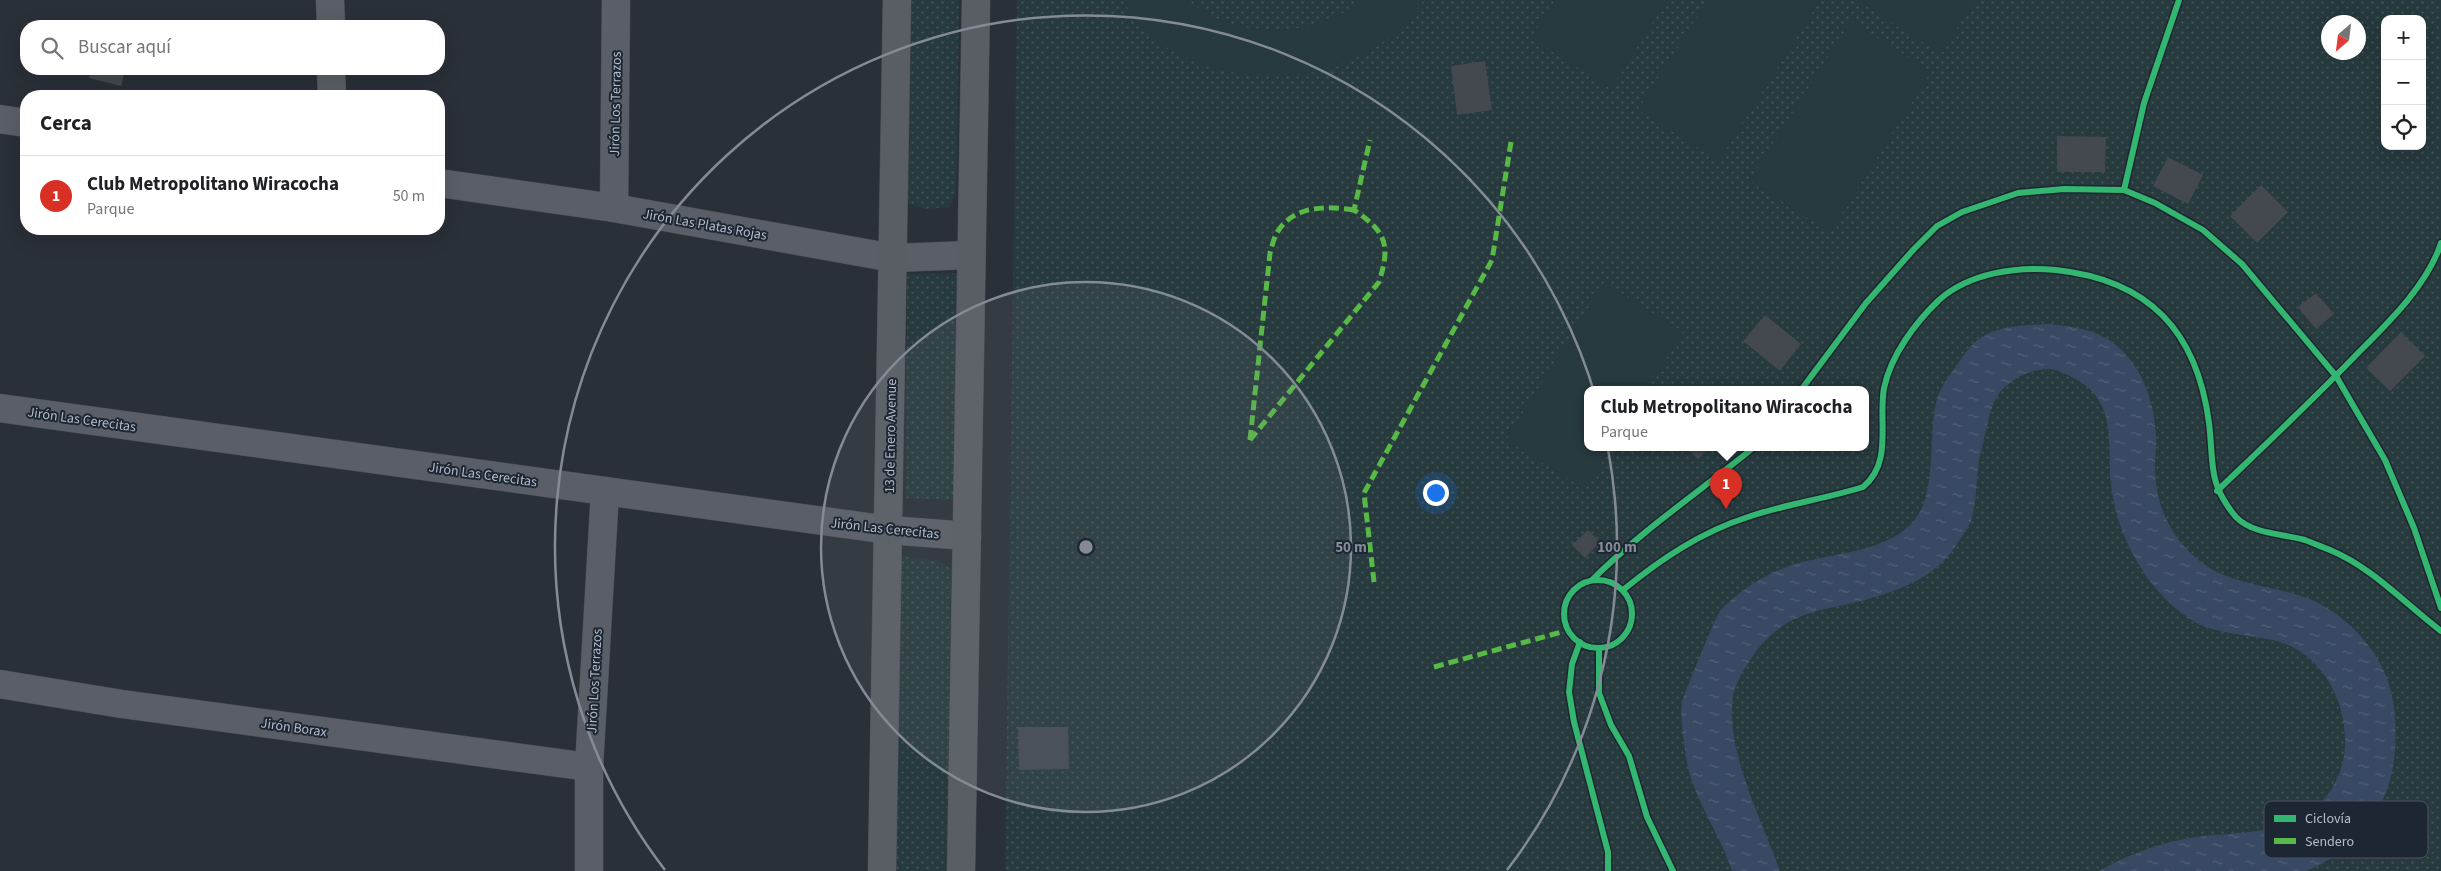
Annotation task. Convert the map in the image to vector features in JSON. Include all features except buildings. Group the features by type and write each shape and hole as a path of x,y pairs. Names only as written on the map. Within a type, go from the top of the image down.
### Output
{"main road":[{"name":"13 de Enero Avenue","path":"882,871 897,0"},
{"path":"961,871 976,0"}],"street":[{"path":"330,0 331,20"},
{"name":"Jirón Los Terrazos","path":"614,208 616,0"},
{"path":"331,75 332,90"},
{"path":"0,119 20,122"},
{"name":"Jirón Las Platas Rojas","path":"445,184 614,208 893,258 971,255"},
{"name":"Jirón Las Cerecitas","path":"0,408 889,530 967,536"},
{"name":"Jirón Los Terrazos","path":"589,871 589,767 605,491"},
{"name":"Jirón Borax","path":"0,684 122,704 589,767"}],"green space":[{"path":"911,0 959,0 956,193 949,207 925,209 907,203"},
{"path":"1017,0 2441,0 2441,871 1005,871"},
{"path":"1122,0 1187,0 1212,17 1241,27 1275,31 1307,27 1340,15 1361,0 1424,0 1395,32 1359,56 1333,67 1305,74 1276,76 1247,75 1219,69 1192,60 1153,38"},
{"path":"1555,0 1667,0 1611,89 1531,38"},
{"path":"1708,0 1820,0 1719,161 1638,110"},
{"path":"1863,0 1975,0 1941,54 1861,3"},
{"path":"1851,21 1931,72 1830,232 1749,181"},
{"path":"959,273 955,500 906,498 907,274"},
{"path":"1604,283 1683,332 1649,386 1584,386 1584,451 1609,451 1585,489 1506,440"},
{"path":"900,556 938,561 951,569 947,871 894,871"}],"water":[{"path":"2049,324 2096,333 2115,344 2135,366 2148,394 2155,423 2155,476 2161,507 2175,535 2195,557 2223,575 2284,591 2316,602 2331,610 2345,621 2369,646 2386,675 2393,701 2395,721 2395,752 2392,772 2382,801 2322,801 2336,780 2345,750 2344,724 2340,708 2335,693 2327,679 2306,655 2292,647 2277,641 2224,632 2203,626 2184,615 2164,597 2139,565 2124,535 2117,514 2111,484 2109,437 2104,409 2097,397 2087,386 2062,372 2043,369 2014,379 1995,400 1979,457 1971,521 1947,558 1927,575 1891,592 1815,611 1792,620 1777,630 1753,655 1737,683 1733,696 1734,739 1755,808 1780,871 1732,871 1693,785 1689,772 1681,717 1684,697 1720,611 1747,587 1768,575 1791,565 1876,545 1902,532 1913,522 1922,508 1927,492 1935,407 1944,384 1969,348 1977,340 1999,330 2027,325"},
{"path":"2264,829 2264,858 2331,858 2306,871 2099,871 2130,856 2162,844 2184,839"}],"marked path":[{"path":"1250,440 1379,282 1385,258 1383,240 1373,225 1354,210 1370,140"},
{"path":"1374,582 1364,493 1492,260 1511,142"},
{"path":"1250,440 1270,253 1275,236 1285,222 1302,212 1323,208 1354,210"},
{"path":"1434,667 1569,630"}],"cycle path":[{"path":"2124,190 2144,103 2179,0"},
{"path":"1804,386 1866,303 1937,226 1962,212 2018,193 2064,189 2124,190 2155,203 2203,230 2242,264 2336,376 2385,460 2414,528 2441,608"},
{"path":"2217,491 2324,388 2395,315 2427,273 2441,243"},
{"path":"1623,590 1682,548 1714,530 1748,517 1863,487 1872,477 1878,466 1881,454 1883,441 1883,401 1887,376 1905,340 1921,319 1939,300 1964,283 1994,273 2041,269 2089,276 2117,285 2142,299 2163,316 2180,337 2193,362 2203,390 2216,483 2220,494 2236,517 2243,523 2259,530 2305,540 2346,557 2374,576 2441,631"},
{"path":"1592,580 1650,528 1749,451"},
{"path":"1598,580 1611,583 1622,590 1629,601 1632,614 1629,627 1622,638 1611,645 1598,648 1585,645 1574,638 1567,627 1564,614 1567,601 1574,590 1585,583 1598,580"},
{"path":"1580,642 1572,664 1569,692 1574,722 1608,852 1608,871"},
{"path":"1599,648 1599,693 1611,725 1629,756 1647,817 1673,871"}],"place":[{"name":"Club Metropolitano Wiracocha","path":"1726,509"}]}
